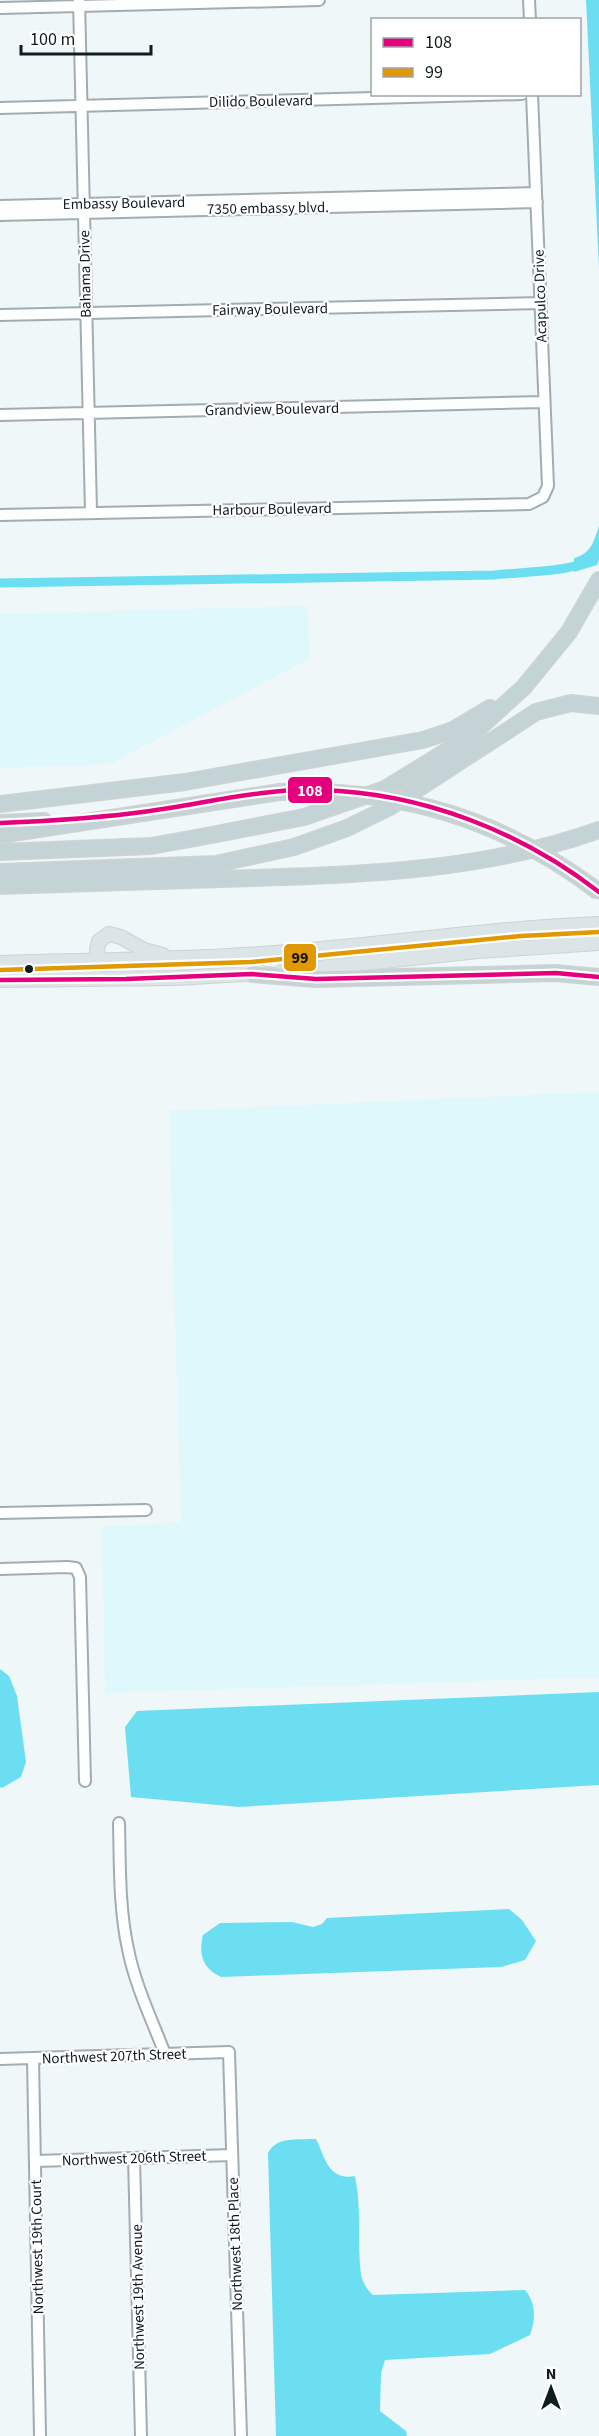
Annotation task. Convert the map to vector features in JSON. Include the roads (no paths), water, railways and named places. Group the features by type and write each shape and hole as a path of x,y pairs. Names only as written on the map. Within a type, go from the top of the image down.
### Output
{"highway":[{"path":"0,804 185,782 347,755 423,740 453,730 480,716 523,678 596,585"},
{"path":"0,852 129,847 191,839 304,817 385,789 468,738 524,687 569,632 596,585"},
{"path":"0,872 195,865 245,859 294,848 347,828 390,807 536,712 571,703 599,706"},
{"path":"0,835 280,792 321,790 359,793 396,799 452,814 526,844 568,868 599,892"},
{"path":"0,823 125,815"},
{"path":"0,886 380,873 454,866 501,858 558,844 599,830"},
{"path":"252,974 316,979 556,973 599,977"}],"main road":[{"path":"0,963 174,959 287,952 479,932 599,924"},
{"path":"99,961 97,949 99,940 109,934 144,950 174,959"},
{"path":"0,980 126,979 252,974 499,949 599,943"}],"street":[{"path":"0,8 79,3 319,0"},
{"path":"529,0 530,18"},
{"name":"Bahama Drive","path":"79,3 91,512"},
{"name":"Dilido Boulevard","path":"0,108 442,96"},
{"name":"Acapulco Drive","path":"532,96 548,486 543,497"},
{"name":"Embassy Boulevard","path":"0,206 84,209 537,198"},
{"path":"0,215 84,209"},
{"name":"Fairway Boulevard","path":"0,315 541,303"},
{"name":"Grandview Boulevard","path":"0,416 544,402"},
{"name":"Harbour Boulevard","path":"0,515 530,504 543,497"},
{"path":"0,1513 146,1510"},
{"path":"0,1569 67,1567 76,1568 80,1577 85,1781"},
{"path":"119,1823 121,1901 128,1950 146,2006 165,2054"},
{"name":"Northwest 207th Street","path":"0,2060 229,2052"},
{"name":"Northwest 18th Place","path":"229,2052 241,2436"},
{"name":"Northwest 19th Court","path":"33,2059 40,2436"},
{"name":"Northwest 206th Street","path":"36,2161 232,2155"},
{"name":"Northwest 19th Avenue","path":"134,2158 141,2436"}],"water":[{"path":"586,0 599,0 599,268"},
{"path":"599,526 597,565 574,572 574,558 588,550"},
{"path":"0,1669 9,1676 17,1696 26,1762 21,1777 2,1788 0,1787"},
{"path":"599,1692 599,1785 239,1807 131,1797 125,1727 137,1711"},
{"path":"509,1909 522,1920 536,1941 525,1960 501,1967 221,1977 206,1965 201,1948 203,1935 220,1923 292,1922 313,1927 322,1924 327,1918"},
{"path":"316,2139 325,2160 333,2171 346,2177 355,2176 361,2275 373,2295 525,2290 533,2306 534,2317 530,2335 490,2354 385,2360 381,2373 380,2411 406,2431 407,2436 276,2436 268,2153 281,2142"}],"waterway":[{"path":"0,583 494,575 575,566 590,559 599,545"}]}
